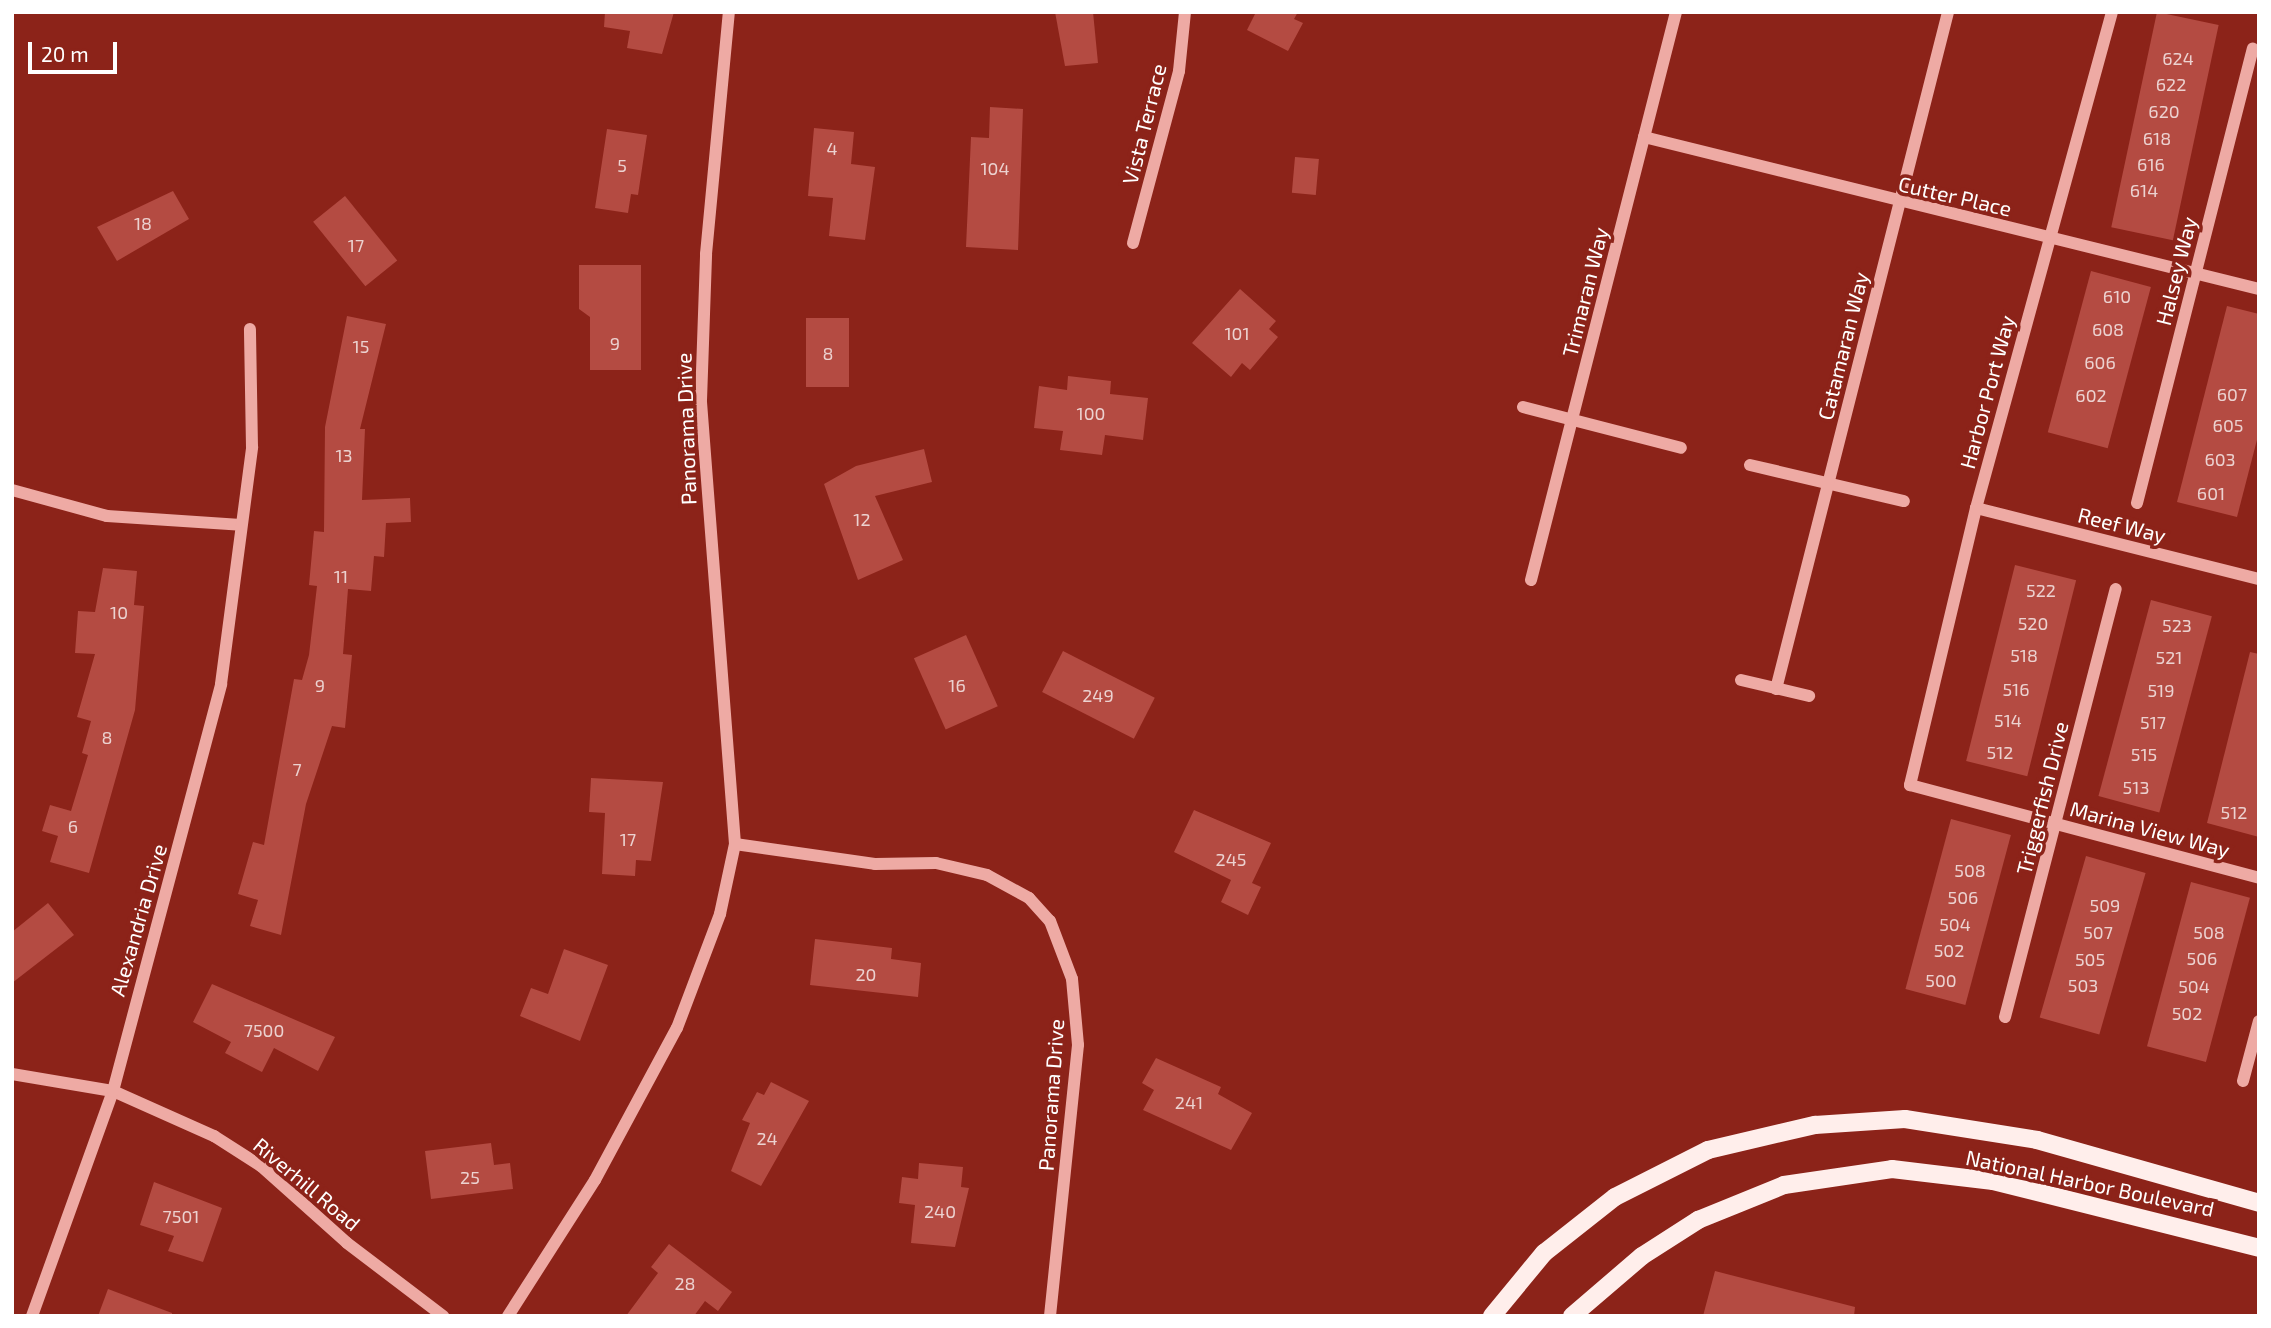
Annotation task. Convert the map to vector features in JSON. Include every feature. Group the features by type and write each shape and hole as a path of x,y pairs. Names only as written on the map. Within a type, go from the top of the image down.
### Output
{"main road":[{"name":"National Harbor Boulevard","path":"1492,1316 1544,1253 1615,1197 1708,1150 1815,1125 1905,1119 2037,1140 2259,1203"},
{"name":"National Harbor Boulevard","path":"1572,1316 1642,1256 1698,1220 1784,1185 1892,1169 1993,1181 2259,1248"}],"street":[{"name":"Panorama Drive","path":"508,1316 595,1180 677,1028 720,914 736,844 701,400 705,254 729,12"},
{"name":"Vista Terrace","path":"1133,243 1179,71 1185,12"},
{"name":"Trimaran Way","path":"1531,580 1676,12"},
{"name":"Catamaran Way","path":"1776,688 1948,12"},
{"name":"Harbor Port Way","path":"1910,785 1976,508 2048,237 2112,12"},
{"name":"Halsey Way","path":"2137,503 2253,49"},
{"name":"Cutter Place","path":"1644,137 1899,204 2048,237 2259,289"},
{"name":"Alexandria Drive","path":"32,1316 113,1091 222,684 254,418 250,329"},
{"path":"1523,407 1681,448"},
{"path":"1750,465 1904,501"},
{"path":"12,489 107,516 241,525"},
{"name":"Reef Way","path":"1976,508 2259,579"},
{"name":"Triggerfish Drive","path":"2005,1017 2116,589"},
{"path":"1741,680 1809,696"},
{"name":"Marina View Way","path":"1910,785 2259,878"},
{"name":"Panorama Drive","path":"736,844 875,864 936,863 987,875 1029,898 1050,921 1072,979 1078,1045 1050,1316"},
{"path":"2243,1081 2259,1021"},
{"name":"Riverhill Road","path":"12,1074 113,1091 191,1124 261,1166 347,1243 443,1316"}],"building":[{"path":"605,12 674,12 662,54 627,48 630,31 604,27"},
{"path":"1055,12 1093,12 1098,63 1065,66"},
{"path":"1256,12 1298,12 1294,19 1303,23 1288,51 1247,30"},
{"path":"2157,12 2219,25 2173,240 2111,227"},
{"path":"990,107 1023,109 1018,250 966,247 971,137 989,138"},
{"path":"814,128 854,132 851,164 875,167 865,240 829,236 833,198 808,196"},
{"path":"607,129 647,135 638,195 631,194 628,213 595,208"},
{"path":"1295,157 1319,159 1316,195 1292,193"},
{"path":"173,191 189,219 117,261 97,227"},
{"path":"345,196 397,261 365,286 313,222"},
{"path":"579,265 641,265 641,370 590,370 590,317 579,309"},
{"path":"2091,271 2151,287 2108,448 2048,432"},
{"path":"1240,289 1276,321 1269,329 1278,337 1250,370 1242,363 1231,377 1192,343"},
{"path":"2227,306 2259,314 2259,432 2237,517 2177,502"},
{"path":"347,316 386,324 360,429 365,429 362,500 410,498 411,522 386,523 384,557 374,556 371,591 348,589 343,654 352,655 345,728 332,726 306,804 281,935 250,926 258,900 238,894 253,842 264,845 294,679 302,680 309,655 317,586 309,585 314,531 324,532 325,427"},
{"path":"806,318 849,318 849,387 806,387"},
{"path":"1068,376 1111,381 1110,394 1148,398 1143,440 1105,435 1102,455 1060,450 1063,431 1034,428 1039,386 1067,390"},
{"path":"924,449 932,482 875,496 903,560 858,580 824,484 856,466"},
{"path":"2015,565 2076,580 2027,776 1966,761"},
{"path":"103,568 137,571 134,605 144,606 135,710 89,873 50,862 58,836 42,831 50,805 71,811 88,755 82,753 91,721 77,717 95,654 75,653 78,611 95,612"},
{"path":"2151,600 2212,616 2159,812 2098,796"},
{"path":"966,635 998,706 946,729 914,658"},
{"path":"1063,651 1155,698 1134,739 1042,692"},
{"path":"2250,652 2259,654 2259,837 2207,823"},
{"path":"591,778 663,782 651,861 636,860 635,876 602,874 605,813 589,812"},
{"path":"1194,810 1271,843 1252,883 1261,887 1248,915 1221,902 1231,880 1174,852"},
{"path":"1951,819 2011,835 1965,1005 1905,989"},
{"path":"2086,856 2146,873 2099,1035 2040,1017"},
{"path":"2191,882 2250,898 2206,1062 2147,1046"},
{"path":"48,903 74,935 12,983 12,932"},
{"path":"815,939 892,948 891,959 921,963 918,997 810,985"},
{"path":"564,949 608,965 580,1041 520,1016 531,988 548,994"},
{"path":"212,984 335,1037 318,1071 274,1048 262,1072 225,1053 231,1042 193,1022"},
{"path":"1156,1058 1221,1087 1218,1094 1252,1113 1231,1150 1143,1110 1154,1090 1142,1083"},
{"path":"771,1082 809,1101 761,1186 731,1171 750,1123 742,1120 757,1092 764,1095"},
{"path":"491,1143 494,1165 510,1163 513,1189 431,1199 425,1151"},
{"path":"919,1163 963,1167 961,1187 969,1188 955,1247 911,1243 915,1205 899,1203 902,1177 918,1179"},
{"path":"154,1182 222,1208 203,1262 168,1251 174,1236 140,1225"},
{"path":"669,1244 732,1292 718,1311 705,1301 694,1316 626,1316 658,1273 651,1267"},
{"path":"1715,1271 1855,1307 1854,1316 1703,1316"},
{"path":"108,1289 172,1313 172,1316 98,1316"}]}
